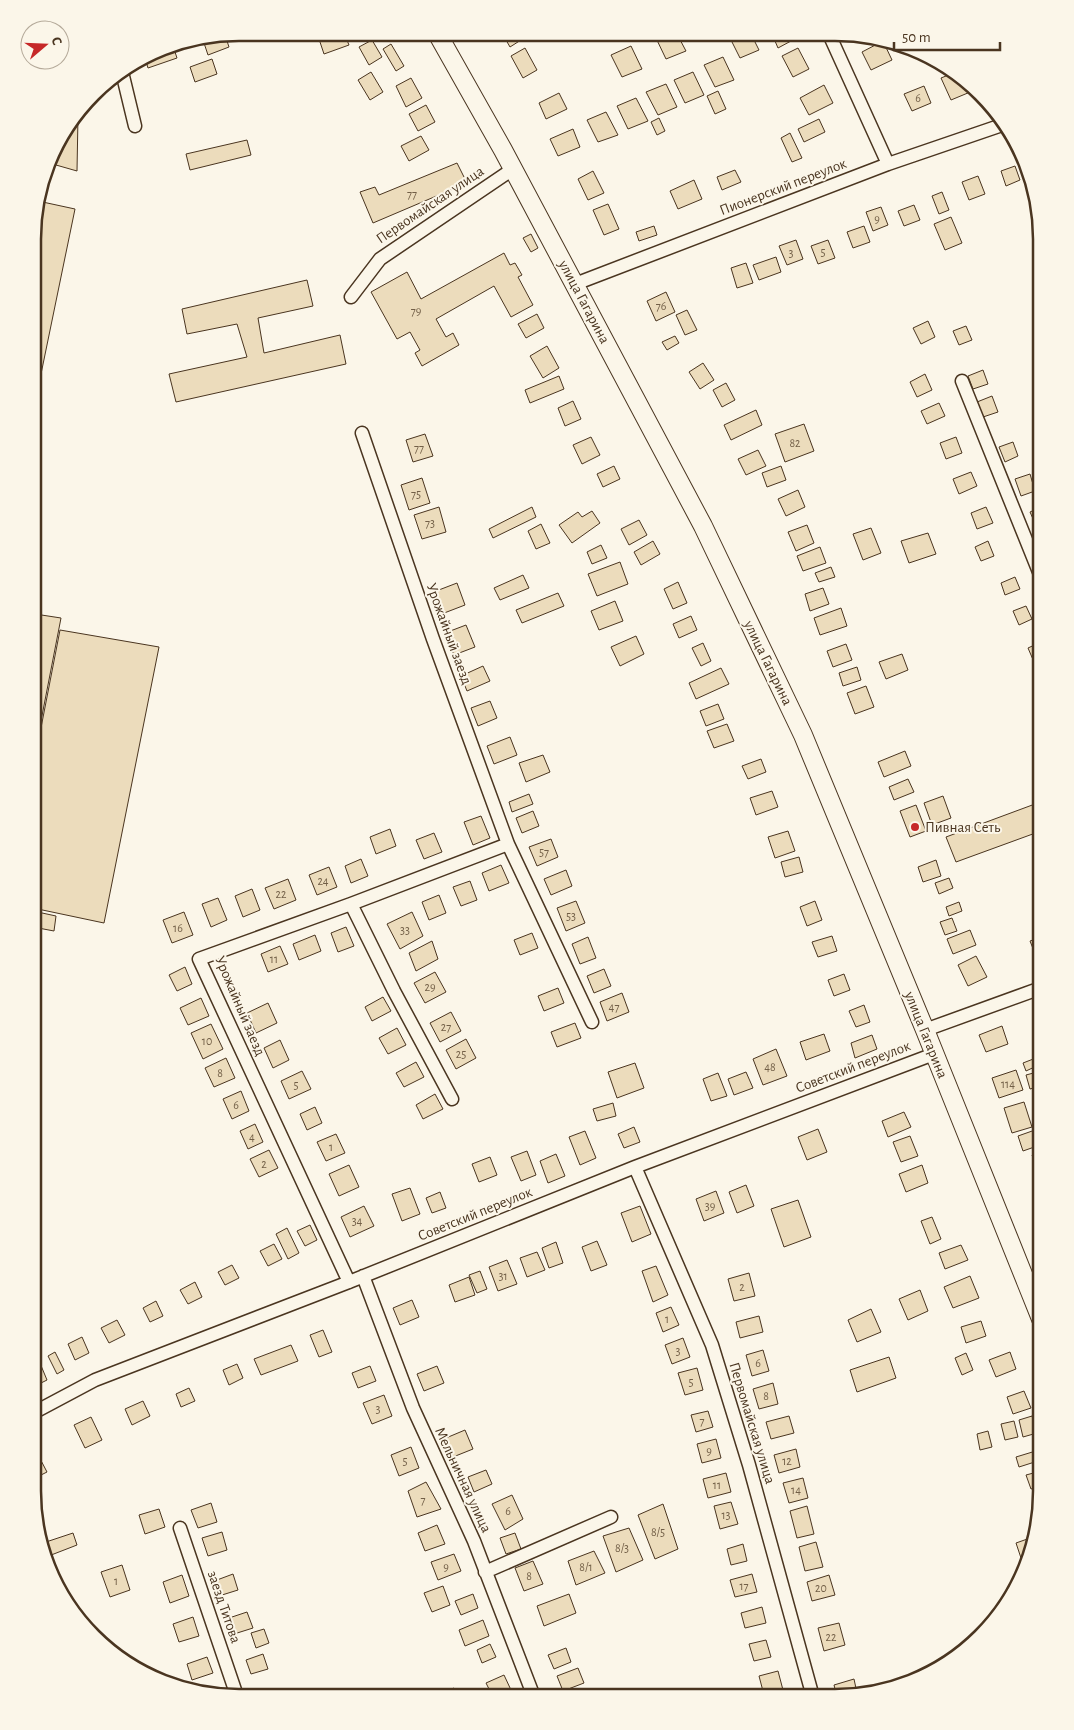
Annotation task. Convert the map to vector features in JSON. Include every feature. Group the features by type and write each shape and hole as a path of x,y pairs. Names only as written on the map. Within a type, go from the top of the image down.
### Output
{"main road":[{"name":"улица Гагарина","path":"441,41 513,169 703,526 803,734 926,1030 1033,1299"}],"street":[{"path":"831,41 888,164"},
{"path":"124,79 135,126"},
{"name":"Пионерский переулок","path":"575,284 888,164 997,126"},
{"name":"Первомайская улица","path":"351,297 380,259 513,169"},
{"path":"962,381 1033,557"},
{"name":"Урожайный заезд","path":"362,433 433,639 508,844 592,1022"},
{"name":"Урожайный заезд","path":"349,1282 199,959 508,844"},
{"path":"351,904 394,992 452,1099"},
{"name":"Советский переулок","path":"926,1030 1033,991"},
{"name":"Советский переулок","path":"41,1409 95,1380 349,1282 635,1167 934,1054"},
{"name":"Первомайская улица","path":"635,1167 712,1345 749,1465 811,1689"},
{"name":"Мельничная улица","path":"363,1276 413,1408 486,1572 531,1689"},
{"path":"486,1572 611,1517"},
{"name":"заезд Титова","path":"180,1528 234,1689"}],"building":[{"path":"320,41 347,41 349,45 324,54"},
{"path":"373,41 382,57 369,65 359,47"},
{"path":"507,41 519,41 510,47"},
{"path":"657,41 681,41 686,51 666,59"},
{"path":"732,41 754,41 759,50 740,58"},
{"path":"775,41 791,41 778,48"},
{"path":"227,42 229,47 208,55 204,44"},
{"path":"391,44 404,66 396,71 383,49"},
{"path":"875,45 886,48 892,60 871,70 862,52"},
{"path":"631,46 642,69 622,77 611,55"},
{"path":"525,48 537,70 523,78 511,56"},
{"path":"798,48 809,69 793,77 782,56"},
{"path":"175,52 177,58 148,68 147,65"},
{"path":"723,57 734,80 715,87 704,65"},
{"path":"212,59 217,74 195,82 190,67"},
{"path":"371,72 383,92 370,100 358,80"},
{"path":"693,72 704,95 685,103 674,80"},
{"path":"946,76 968,93 951,100 941,78"},
{"path":"411,78 422,98 406,107 396,86"},
{"path":"666,84 677,107 658,115 646,92"},
{"path":"824,85 833,103 809,115 800,98"},
{"path":"924,86 931,103 912,111 904,94"},
{"path":"718,91 726,109 715,114 707,96"},
{"path":"559,93 567,109 546,119 539,103"},
{"path":"636,98 648,121 628,129 617,106"},
{"path":"426,105 435,122 418,131 409,114"},
{"path":"606,112 618,135 598,142 587,120"},
{"path":"659,118 665,131 657,135 651,122"},
{"path":"819,119 825,132 804,142 798,129"},
{"path":"78,125 77,171 56,165"},
{"path":"573,129 580,147 558,156 550,139"},
{"path":"790,133 802,158 792,162 781,138"},
{"path":"421,136 429,150 409,161 401,146"},
{"path":"247,140 251,155 190,170 186,154"},
{"path":"457,163 467,183 373,223 360,192 375,187 379,195"},
{"path":"1015,166 1020,180 1006,186 1001,171"},
{"path":"735,170 741,182 722,190 717,177"},
{"path":"593,171 604,193 588,200 578,179"},
{"path":"978,176 985,194 969,200 962,182"},
{"path":"694,180 702,199 678,209 670,191"},
{"path":"942,192 949,210 939,214 932,196"},
{"path":"45,202 75,209 41,374 41,240"},
{"path":"608,204 619,229 604,235 593,210"},
{"path":"914,205 920,220 904,226 898,211"},
{"path":"881,207 888,225 873,231 866,212"},
{"path":"951,217 962,243 945,250 934,224"},
{"path":"654,226 657,235 639,241 636,232"},
{"path":"864,226 870,242 853,248 847,232"},
{"path":"531,234 538,248 531,252 523,238"},
{"path":"796,240 803,259 787,265 779,246"},
{"path":"828,240 835,258 818,264 811,246"},
{"path":"504,253 510,265 515,263 522,275 518,277 533,305 511,317 494,286 436,319 446,337 453,333 459,345 422,366 415,353 420,350 410,332 397,339 371,292 407,272 421,299"},
{"path":"776,257 781,272 759,280 753,265"},
{"path":"746,263 753,283 737,288 731,268"},
{"path":"307,280 313,306 258,318 264,353 340,335 346,364 176,402 169,374 247,357 237,324 187,334 182,309"},
{"path":"666,292 675,312 656,321 647,301"},
{"path":"687,310 697,330 685,335 676,315"},
{"path":"537,314 544,328 526,338 518,324"},
{"path":"928,321 935,337 921,344 913,328"},
{"path":"966,326 972,340 959,345 953,331"},
{"path":"675,336 679,343 667,350 662,342"},
{"path":"547,346 559,368 543,378 530,356"},
{"path":"703,363 714,380 700,389 689,372"},
{"path":"983,370 988,384 973,389 968,376"},
{"path":"925,374 932,390 917,397 910,382"},
{"path":"559,376 564,389 530,403 525,390"},
{"path":"726,383 735,400 722,407 713,390"},
{"path":"992,396 998,412 983,417 977,402"},
{"path":"573,401 581,419 565,426 558,408"},
{"path":"939,403 945,416 927,424 921,411"},
{"path":"756,410 762,425 731,440 724,425"},
{"path":"804,424 814,451 785,462 775,434"},
{"path":"425,434 433,456 413,462 406,440"},
{"path":"591,437 600,455 582,464 573,445"},
{"path":"956,437 962,453 946,459 940,443"},
{"path":"1013,442 1018,456 1005,462 999,447"},
{"path":"758,450 766,466 746,475 738,459"},
{"path":"614,466 620,479 603,487 597,474"},
{"path":"781,466 786,480 767,487 762,473"},
{"path":"971,472 977,486 959,494 953,479"},
{"path":"1030,474 1033,492 1021,496 1015,479"},
{"path":"422,478 430,503 409,510 401,485"},
{"path":"798,490 805,507 786,516 778,499"},
{"path":"439,507 446,532 422,539 414,515"},
{"path":"532,507 536,517 493,538 489,529"},
{"path":"986,507 993,523 977,529 971,513"},
{"path":"592,511 600,523 572,543 559,525 578,512 582,517"},
{"path":"639,520 647,535 629,545 621,529"},
{"path":"541,524 550,543 536,549 528,531"},
{"path":"807,525 814,543 796,551 788,532"},
{"path":"871,528 881,553 863,560 853,534"},
{"path":"928,533 936,554 909,563 901,541"},
{"path":"653,541 660,554 641,565 634,552"},
{"path":"988,541 994,556 981,561 975,547"},
{"path":"601,545 607,558 592,564 587,552"},
{"path":"820,547 826,563 803,571 797,556"},
{"path":"620,562 628,584 597,596 588,574"},
{"path":"831,567 835,577 819,582 815,573"},
{"path":"523,575 529,588 500,600 494,588"},
{"path":"1015,577 1020,589 1005,595 1001,583"},
{"path":"678,582 687,603 673,609 664,589"},
{"path":"457,583 465,605 439,615 431,593"},
{"path":"823,588 829,604 810,611 805,594"},
{"path":"558,593 564,606 522,623 516,610"},
{"path":"615,601 623,621 599,630 591,611"},
{"path":"1026,606 1032,619 1019,625 1013,611"},
{"path":"841,608 847,626 820,635 814,618"},
{"path":"41,615 61,618 41,721"},
{"path":"691,616 697,630 679,638 673,624"},
{"path":"466,625 475,647 454,655 445,633"},
{"path":"60,630 159,647 104,923 41,910 41,728"},
{"path":"636,636 644,654 620,666 611,647"},
{"path":"703,643 711,661 701,666 692,648"},
{"path":"846,644 852,660 833,667 827,651"},
{"path":"1033,646 1033,660 1028,648"},
{"path":"902,654 908,670 886,679 879,662"},
{"path":"483,666 490,681 467,691 461,676"},
{"path":"857,667 861,680 843,686 839,673"},
{"path":"721,668 729,684 696,699 689,683"},
{"path":"866,686 874,707 855,714 847,693"},
{"path":"490,701 497,718 478,726 471,708"},
{"path":"718,704 724,719 706,726 700,711"},
{"path":"727,724 734,741 714,748 707,731"},
{"path":"510,737 517,755 494,764 487,746"},
{"path":"905,751 911,766 884,777 878,762"},
{"path":"543,755 550,772 526,782 519,763"},
{"path":"761,759 766,772 748,779 742,766"},
{"path":"908,779 914,792 894,800 889,787"},
{"path":"772,791 778,807 756,815 750,798"},
{"path":"529,794 533,804 512,812 509,802"},
{"path":"943,796 951,818 932,825 924,803"},
{"path":"916,805 926,831 910,837 900,811"},
{"path":"1033,805 1033,834 956,862 946,837"},
{"path":"533,811 539,826 522,833 516,818"},
{"path":"481,816 490,838 473,845 464,822"},
{"path":"390,829 396,846 376,854 370,837"},
{"path":"788,831 795,851 775,858 768,837"},
{"path":"434,833 442,852 424,859 416,840"},
{"path":"551,839 558,857 537,866 529,847"},
{"path":"799,857 803,872 785,877 781,862"},
{"path":"361,859 368,876 351,883 345,866"},
{"path":"936,860 941,876 923,882 918,867"},
{"path":"501,865 509,883 489,891 482,873"},
{"path":"329,867 337,887 317,895 309,875"},
{"path":"566,870 572,886 551,895 544,879"},
{"path":"949,878 953,888 939,894 935,883"},
{"path":"288,879 296,900 274,909 265,888"},
{"path":"470,881 477,900 461,906 453,887"},
{"path":"252,889 260,910 243,917 235,896"},
{"path":"439,895 446,913 429,920 422,902"},
{"path":"218,898 227,920 211,927 202,904"},
{"path":"576,901 585,923 566,931 557,908"},
{"path":"815,901 822,920 807,926 800,907"},
{"path":"959,902 962,911 949,916 946,907"},
{"path":"184,912 193,935 172,943 163,920"},
{"path":"412,912 423,936 400,949 387,924"},
{"path":"41,913 56,916 54,931 41,929"},
{"path":"952,918 957,931 945,935 940,922"},
{"path":"346,927 354,946 338,952 331,933"},
{"path":"970,930 976,945 953,954 947,939"},
{"path":"532,933 538,948 520,955 514,940"},
{"path":"315,935 321,951 299,960 293,944"},
{"path":"832,936 837,951 818,957 812,942"},
{"path":"588,937 596,958 580,964 572,944"},
{"path":"432,941 438,959 416,971 409,953"},
{"path":"280,946 288,964 268,972 261,954"},
{"path":"976,956 987,977 968,986 958,965"},
{"path":"185,967 192,984 177,991 169,975"},
{"path":"604,969 611,986 594,993 587,976"},
{"path":"435,972 446,992 425,1003 414,983"},
{"path":"844,974 850,990 834,996 828,980"},
{"path":"558,988 564,1003 544,1011 538,996"},
{"path":"622,993 629,1012 607,1021 600,1002"},
{"path":"383,997 391,1011 372,1021 365,1007"},
{"path":"201,998 209,1016 188,1025 180,1008"},
{"path":"268,1003 277,1023 256,1033 247,1013"},
{"path":"864,1005 870,1022 856,1027 849,1011"},
{"path":"451,1012 461,1031 440,1042 430,1023"},
{"path":"575,1023 581,1038 557,1047 551,1032"},
{"path":"211,1024 223,1049 203,1059 191,1033"},
{"path":"1002,1026 1008,1044 986,1052 979,1035"},
{"path":"397,1028 406,1045 388,1054 379,1038"},
{"path":"824,1034 830,1051 806,1060 800,1042"},
{"path":"872,1035 877,1049 855,1058 851,1043"},
{"path":"466,1039 476,1058 456,1069 446,1050"},
{"path":"280,1040 289,1060 273,1068 264,1048"},
{"path":"776,1049 787,1076 763,1085 753,1059"},
{"path":"226,1058 235,1078 214,1087 205,1068"},
{"path":"1033,1059 1033,1068 1026,1071 1023,1063"},
{"path":"416,1062 424,1077 404,1087 396,1073"},
{"path":"635,1063 644,1088 617,1098 608,1072"},
{"path":"1016,1070 1023,1090 999,1098 992,1078"},
{"path":"302,1071 311,1089 289,1099 281,1081"},
{"path":"746,1072 753,1088 734,1095 728,1079"},
{"path":"718,1073 727,1096 711,1101 703,1079"},
{"path":"1033,1073 1033,1088 1030,1089 1026,1075"},
{"path":"241,1091 249,1111 232,1119 223,1099"},
{"path":"435,1094 443,1109 423,1119 416,1105"},
{"path":"1024,1102 1032,1127 1012,1133 1004,1108"},
{"path":"613,1103 616,1116 597,1121 593,1109"},
{"path":"315,1107 322,1123 307,1130 300,1114"},
{"path":"904,1112 911,1127 888,1137 882,1121"},
{"path":"255,1124 263,1142 248,1149 240,1131"},
{"path":"634,1127 640,1142 624,1148 618,1134"},
{"path":"818,1129 827,1152 807,1160 798,1137"},
{"path":"585,1131 596,1158 580,1165 569,1137"},
{"path":"1033,1131 1033,1147 1023,1151 1018,1136"},
{"path":"336,1134 345,1153 326,1161 317,1142"},
{"path":"910,1136 918,1156 901,1162 893,1142"},
{"path":"269,1150 278,1168 259,1177 250,1159"},
{"path":"527,1151 536,1175 521,1181 511,1157"},
{"path":"556,1154 565,1176 548,1183 540,1161"},
{"path":"490,1157 497,1175 479,1182 472,1164"},
{"path":"349,1165 359,1187 339,1196 329,1174"},
{"path":"922,1165 928,1183 906,1192 899,1174"},
{"path":"746,1185 754,1206 737,1213 729,1192"},
{"path":"410,1188 420,1214 402,1221 392,1194"},
{"path":"716,1191 724,1213 704,1221 696,1199"},
{"path":"440,1192 446,1208 432,1213 426,1198"},
{"path":"798,1200 811,1237 784,1247 771,1209"},
{"path":"364,1206 374,1226 350,1237 341,1217"},
{"path":"640,1206 651,1234 632,1242 621,1213"},
{"path":"932,1217 941,1239 930,1244 921,1221"},
{"path":"310,1225 317,1240 305,1246 297,1231"},
{"path":"287,1228 299,1253 288,1259 276,1234"},
{"path":"597,1241 607,1265 591,1271 582,1247"},
{"path":"556,1242 563,1263 549,1268 542,1248"},
{"path":"274,1244 282,1259 268,1266 260,1251"},
{"path":"961,1245 968,1260 945,1269 939,1253"},
{"path":"537,1252 545,1270 527,1277 520,1258"},
{"path":"507,1260 517,1284 498,1291 489,1267"},
{"path":"232,1265 239,1278 225,1285 218,1272"},
{"path":"656,1266 668,1295 653,1302 642,1271"},
{"path":"480,1271 487,1289 477,1293 469,1275"},
{"path":"749,1273 755,1296 734,1301 728,1279"},
{"path":"970,1276 979,1298 953,1308 944,1287"},
{"path":"469,1277 475,1295 455,1302 449,1285"},
{"path":"195,1282 202,1297 188,1304 180,1290"},
{"path":"920,1290 928,1311 908,1320 899,1299"},
{"path":"412,1300 419,1317 400,1325 393,1308"},
{"path":"156,1301 163,1316 150,1322 143,1308"},
{"path":"671,1307 679,1325 663,1332 656,1313"},
{"path":"871,1309 881,1332 857,1342 848,1320"},
{"path":"759,1316 763,1332 740,1338 736,1322"},
{"path":"117,1320 125,1335 109,1343 101,1328"},
{"path":"981,1321 986,1336 966,1343 961,1327"},
{"path":"323,1330 332,1352 319,1357 310,1335"},
{"path":"82,1337 89,1353 75,1360 68,1344"},
{"path":"683,1338 690,1357 672,1364 665,1345"},
{"path":"291,1345 298,1361 261,1375 254,1359"},
{"path":"763,1350 769,1371 752,1376 746,1355"},
{"path":"55,1352 64,1370 57,1374 48,1356"},
{"path":"1010,1352 1016,1369 996,1377 989,1360"},
{"path":"966,1353 973,1370 962,1375 955,1358"},
{"path":"889,1357 896,1378 857,1392 850,1370"},
{"path":"237,1364 243,1378 229,1385 223,1370"},
{"path":"41,1366 47,1380 41,1383"},
{"path":"370,1366 376,1381 358,1388 352,1373"},
{"path":"437,1366 444,1383 424,1391 417,1374"},
{"path":"697,1368 703,1390 685,1395 678,1373"},
{"path":"773,1383 778,1404 759,1409 753,1389"},
{"path":"189,1388 195,1401 181,1407 176,1394"},
{"path":"1024,1391 1031,1408 1013,1414 1007,1397"},
{"path":"384,1395 392,1416 372,1424 363,1403"},
{"path":"143,1401 150,1416 132,1425 125,1409"},
{"path":"708,1411 713,1427 696,1432 691,1415"},
{"path":"789,1416 794,1433 771,1439 766,1422"},
{"path":"1032,1416 1033,1434 1023,1437 1019,1420"},
{"path":"91,1417 102,1440 85,1448 74,1425"},
{"path":"1014,1421 1018,1437 1005,1440 1001,1424"},
{"path":"465,1430 473,1449 453,1457 446,1438"},
{"path":"988,1431 992,1447 980,1450 977,1434"},
{"path":"716,1439 721,1458 702,1463 697,1444"},
{"path":"411,1447 419,1468 399,1476 391,1455"},
{"path":"796,1449 800,1467 779,1473 774,1455"},
{"path":"1033,1452 1033,1463 1019,1467 1016,1457"},
{"path":"41,1461 47,1472 41,1475"},
{"path":"486,1470 492,1484 474,1492 468,1477"},
{"path":"726,1473 731,1492 708,1498 703,1479"},
{"path":"1033,1473 1033,1488 1031,1489 1026,1475"},
{"path":"803,1478 808,1498 789,1503 783,1483"},
{"path":"426,1482 441,1509 417,1517 408,1491"},
{"path":"512,1495 523,1519 505,1530 492,1504"},
{"path":"731,1502 738,1524 720,1529 714,1506"},
{"path":"211,1503 217,1522 198,1528 191,1510"},
{"path":"663,1504 678,1549 655,1559 638,1515"},
{"path":"807,1506 814,1534 797,1538 790,1511"},
{"path":"159,1509 165,1527 145,1534 139,1515"},
{"path":"437,1525 445,1544 425,1551 418,1533"},
{"path":"629,1528 643,1560 616,1572 603,1536"},
{"path":"222,1532 227,1550 208,1556 202,1538"},
{"path":"73,1533 77,1545 52,1555 48,1541"},
{"path":"515,1533 521,1549 506,1554 500,1538"},
{"path":"1027,1539 1021,1558 1016,1543"},
{"path":"816,1542 823,1567 805,1571 799,1547"},
{"path":"743,1544 747,1561 731,1565 727,1549"},
{"path":"594,1551 605,1573 576,1585 568,1561"},
{"path":"454,1554 461,1571 438,1580 431,1562"},
{"path":"533,1561 543,1584 524,1591 515,1568"},
{"path":"122,1565 130,1590 110,1597 101,1572"},
{"path":"233,1574 238,1590 222,1595 217,1580"},
{"path":"752,1574 757,1592 735,1597 730,1580"},
{"path":"182,1575 189,1596 170,1603 163,1582"},
{"path":"829,1575 835,1595 812,1601 807,1582"},
{"path":"443,1586 450,1605 432,1612 424,1593"},
{"path":"473,1594 478,1608 461,1615 455,1601"},
{"path":"569,1594 576,1613 544,1626 537,1606"},
{"path":"762,1607 766,1623 745,1628 741,1613"},
{"path":"247,1612 253,1628 234,1634 229,1618"},
{"path":"193,1617 199,1636 179,1642 173,1624"},
{"path":"483,1620 489,1636 465,1646 459,1630"},
{"path":"839,1623 845,1645 824,1651 818,1628"},
{"path":"264,1629 269,1643 256,1648 251,1633"},
{"path":"766,1640 771,1657 754,1661 749,1644"},
{"path":"490,1644 496,1657 482,1663 477,1650"},
{"path":"566,1648 571,1662 554,1669 548,1655"},
{"path":"263,1654 268,1669 251,1674 246,1660"},
{"path":"207,1657 213,1673 192,1680 187,1664"},
{"path":"578,1668 584,1683 568,1689 562,1689 557,1676"},
{"path":"778,1671 783,1689 762,1689 759,1676"},
{"path":"504,1675 511,1689 489,1689 486,1683"},
{"path":"854,1679 856,1687 835,1689 834,1685"}],"place":[{"name":"Пивная Сеть","path":"915,827"}]}
